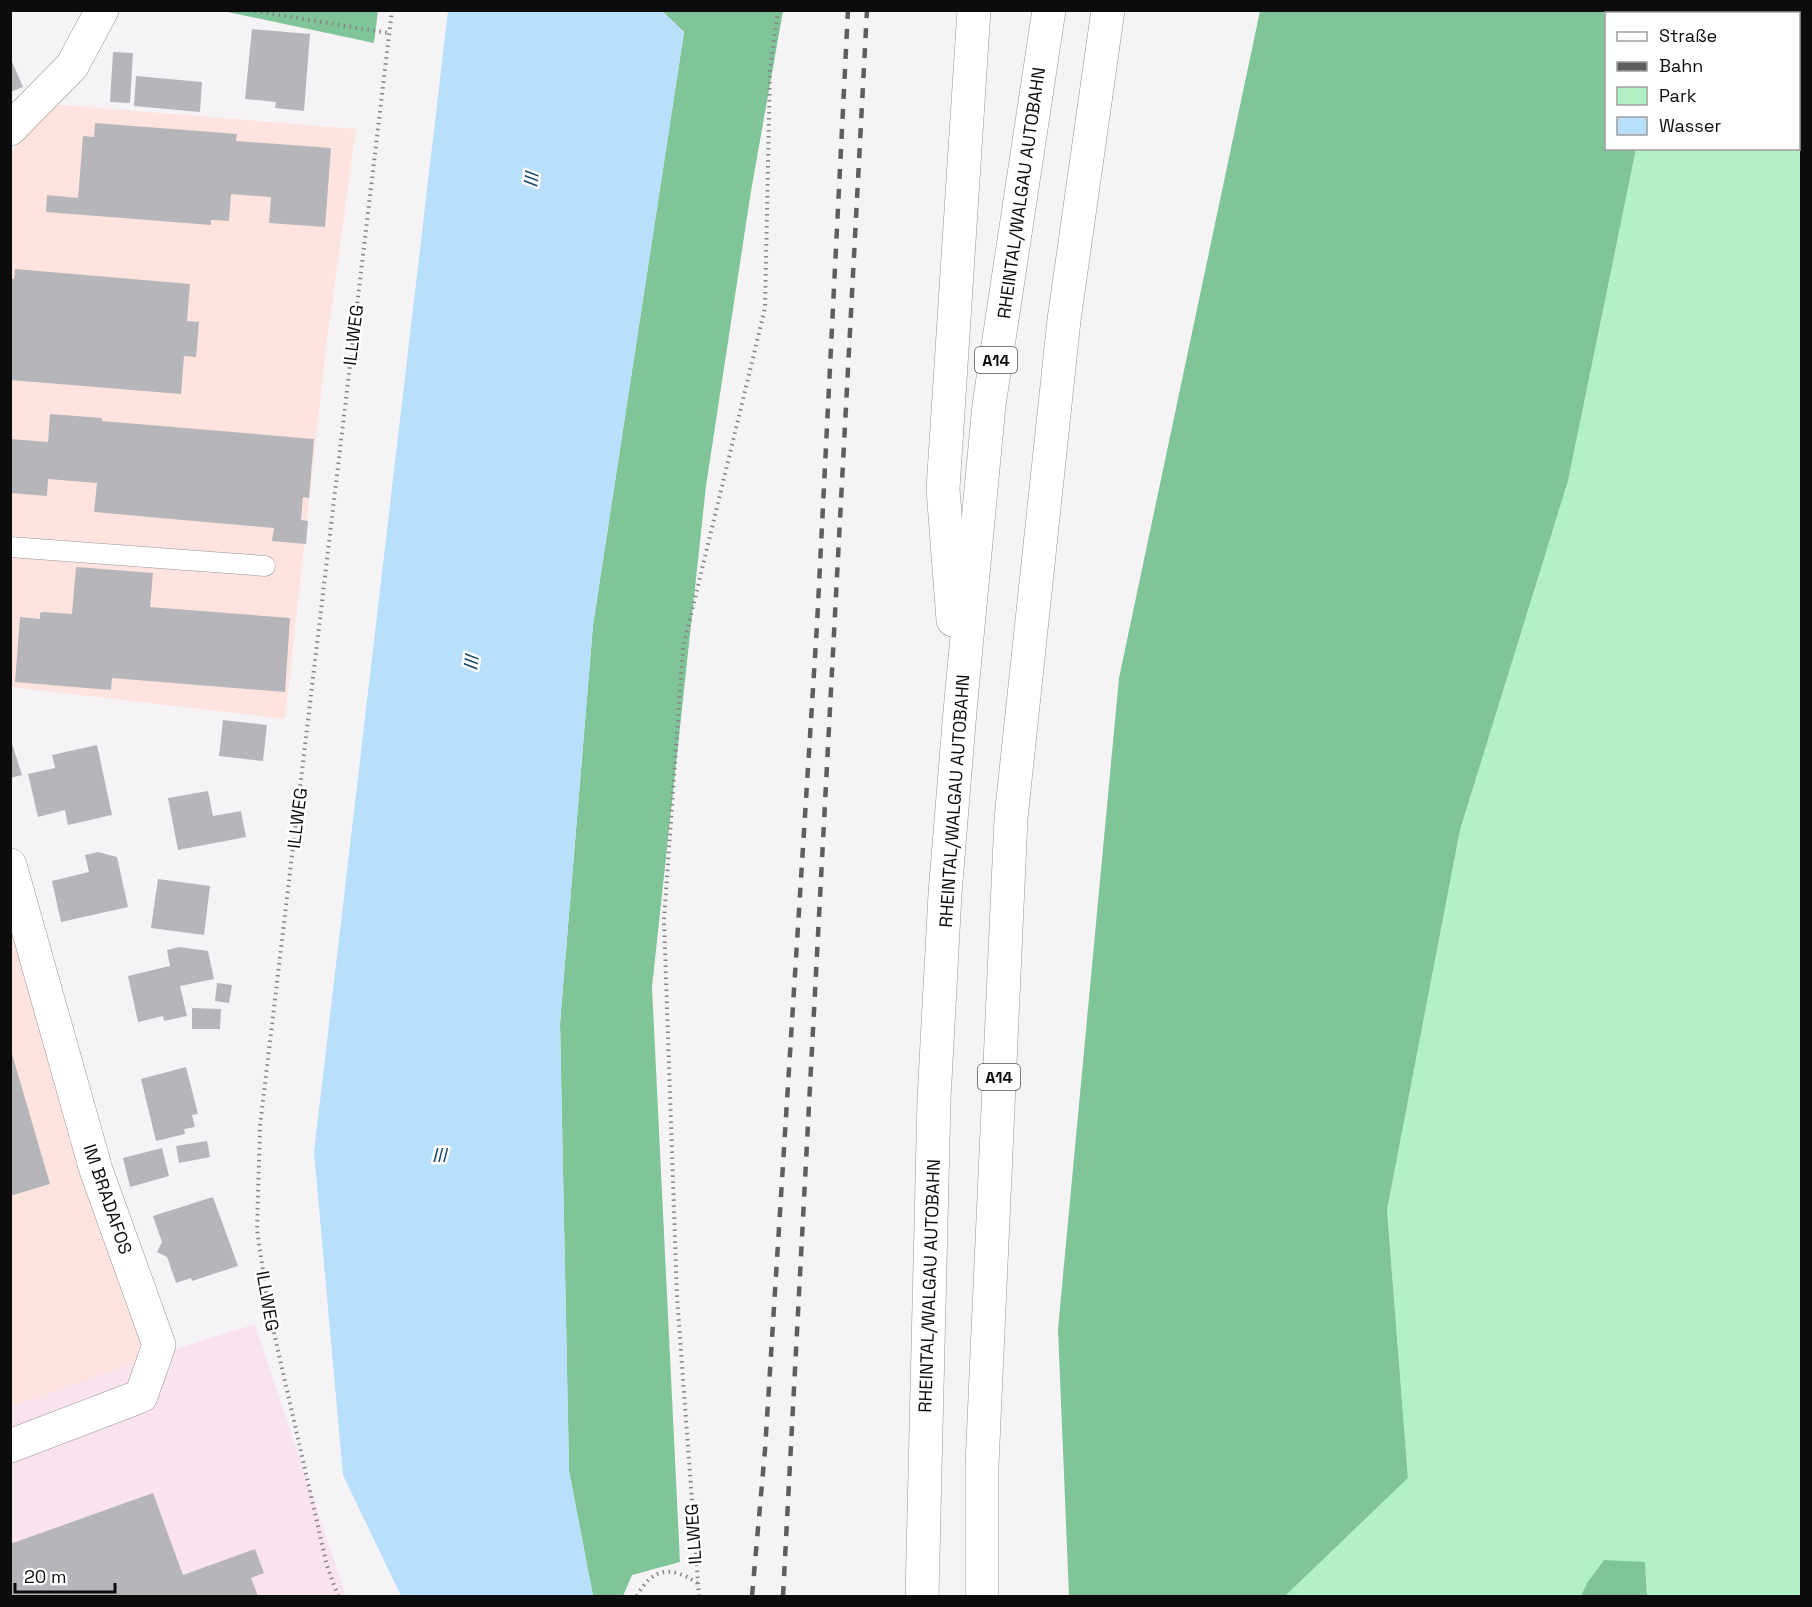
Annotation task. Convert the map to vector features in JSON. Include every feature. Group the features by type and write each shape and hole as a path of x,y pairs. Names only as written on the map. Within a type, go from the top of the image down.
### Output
{"main road":[{"path":"960,711 943,489 974,10"},
{"name":"RHEINTAL/WALGAU AUTOBAHN","path":"922,1596 934,1099 945,894 989,405 1049,10"},
{"name":"A14","path":"982,1596 982,1465 1011,818 1064,320 1108,10"},
{"path":"10,129 72,66 100,14"},
{"name":"IM BRADAFOS","path":"10,1446 141,1396 159,1345 96,1170 12,878"}],"lane":[{"path":"10,547 265,566"}],"path":[{"path":"249,10 388,33"},
{"name":"ILLWEG","path":"338,1596 327,1566 269,1311 257,1230 260,1138 392,10"},
{"name":"ILLWEG","path":"699,1596 677,1297 664,920 683,648 765,308 770,69 778,10"},
{"path":"638,1596 646,1581 667,1571 683,1574 697,1583"}],"shaded area":[{"path":"50,104 356,129 327,340 285,719 11,687 10,154"},
{"path":"10,910 150,1357 11,1407 10,1407"},
{"path":"255,1324 346,1596 11,1596 10,1407 150,1357"}],"green space":[{"path":"378,10 374,43 223,11"},
{"path":"662,11 783,11 751,191 706,486 652,987 680,1562 632,1575 623,1596 593,1596 569,1471 560,1023 593,625 684,32"},
{"path":"1260,11 1662,11 1605,12 1605,150 1636,150 1568,481 1460,830 1387,1210 1408,1478 1285,1596 1069,1596 1058,1329 1119,678"},
{"path":"1801,11 1801,1596 1647,1596 1645,1562 1587,1583 1581,1596 1285,1596 1408,1478 1387,1210 1460,830 1568,481 1636,150 1800,150 1800,12 1662,12"},
{"path":"1604,1560 1645,1562 1647,1596 1581,1596 1587,1583"}],"water":[{"name":"Ill","path":"448,11 662,11 684,32 593,625 560,1023 569,1471 593,1596 401,1596 343,1475 314,1152"}],"building":[{"path":"252,29 310,34 304,111 275,108 276,102 245,99"},
{"path":"113,52 133,53 130,103 110,102"},
{"path":"10,57 23,87 10,92"},
{"path":"136,76 202,82 200,112 134,106"},
{"path":"95,123 237,134 236,141 331,148 325,227 269,223 271,197 231,194 229,221 211,220 211,225 46,212 47,195 78,198 83,136 94,137"},
{"path":"15,269 190,284 187,321 199,322 196,357 184,356 181,394 10,380 10,278 14,279"},
{"path":"50,414 102,418 102,421 314,439 309,498 303,497 301,520 308,521 306,544 272,541 274,528 94,512 97,483 48,479 47,496 10,493 10,439 48,442"},
{"path":"76,567 153,573 150,607 290,618 285,692 112,678 111,690 15,682 20,617 40,619 40,613 44,612 72,614"},
{"path":"223,720 267,725 263,761 219,756"},
{"path":"10,737 22,775 10,778"},
{"path":"97,745 112,815 68,825 65,810 38,817 28,774 55,768 52,755"},
{"path":"208,791 213,816 241,811 246,837 178,850 168,798"},
{"path":"98,852 117,857 128,907 61,922 52,881 89,872 85,855"},
{"path":"158,879 210,886 204,935 151,928"},
{"path":"179,947 208,951 214,979 180,986 187,1016 164,1021 163,1016 138,1022 128,976 170,966 167,950"},
{"path":"217,983 232,985 229,1003 215,1001"},
{"path":"192,1008 221,1009 220,1029 192,1029"},
{"path":"10,1047 50,1184 10,1196"},
{"path":"186,1067 198,1114 192,1115 195,1127 184,1129 185,1134 156,1141 141,1079"},
{"path":"207,1141 210,1157 179,1163 176,1146"},
{"path":"162,1148 169,1176 130,1187 123,1158"},
{"path":"213,1197 238,1266 192,1281 191,1278 176,1283 167,1257 157,1252 162,1242 153,1216"},
{"path":"153,1493 183,1575 255,1549 264,1573 251,1578 258,1596 10,1596 10,1544"}],"railway":[{"path":"752,1596 765,1450 817,625 848,10"},
{"path":"783,1596 867,10"}]}
